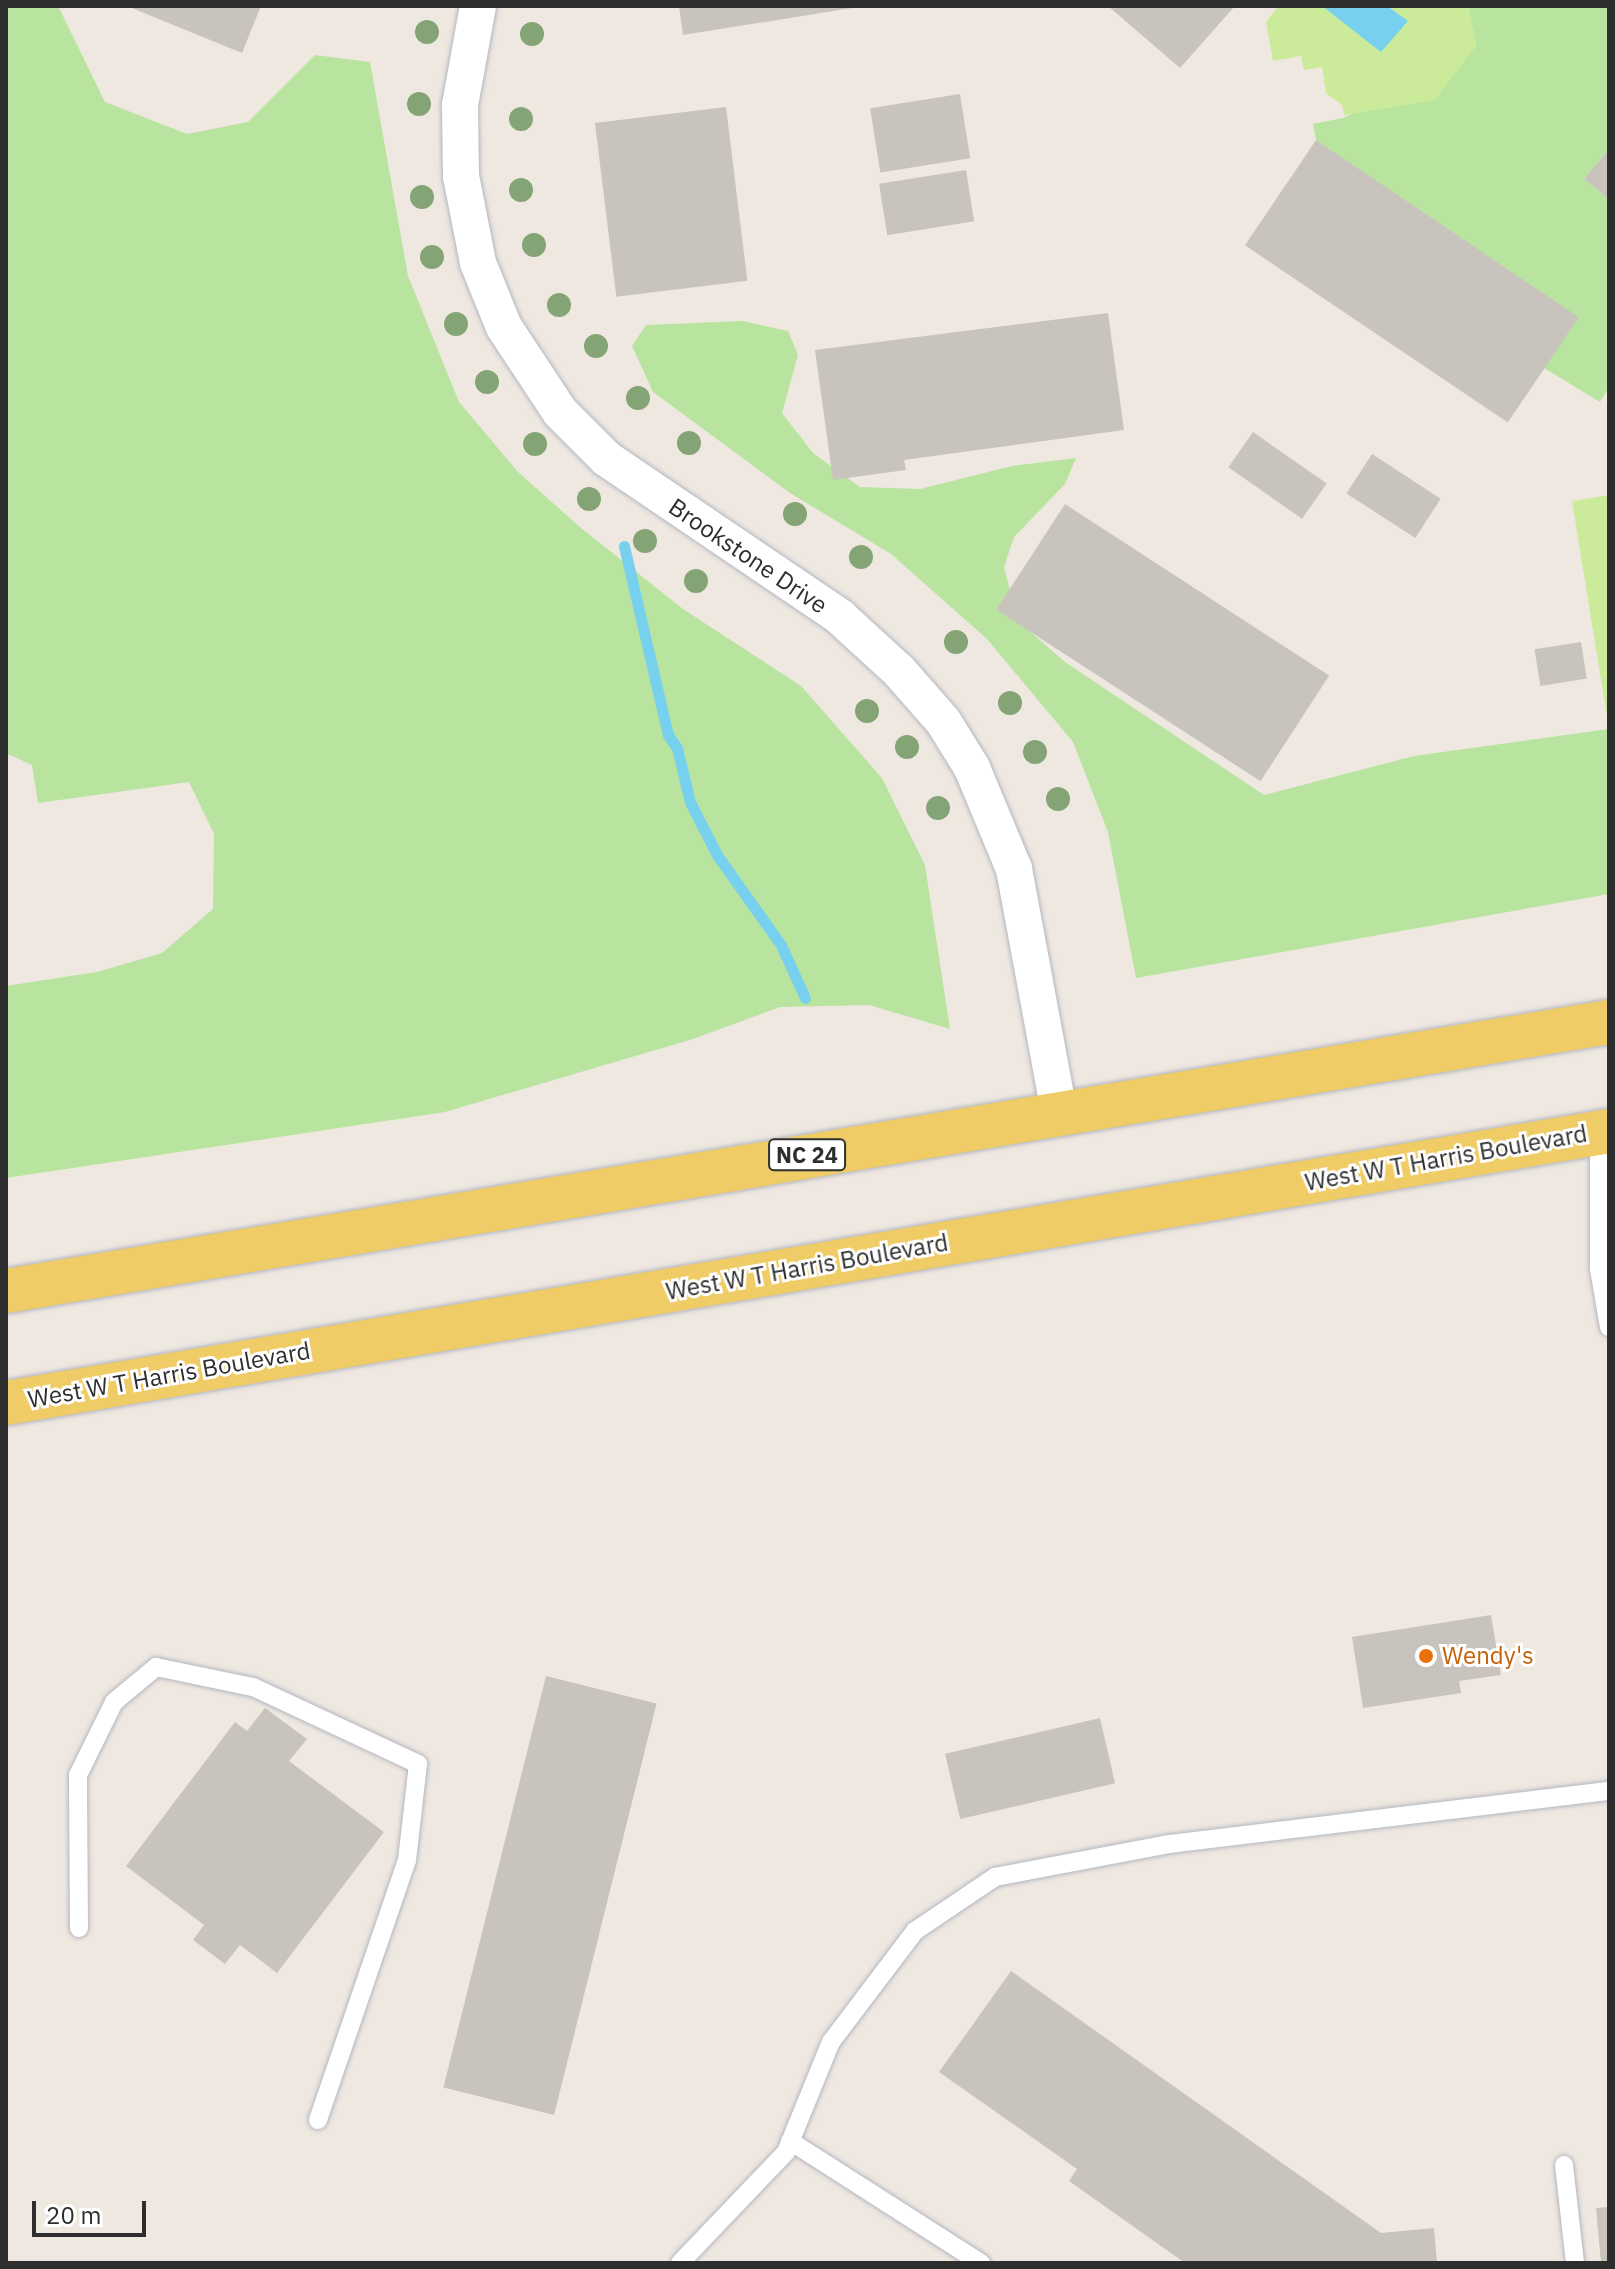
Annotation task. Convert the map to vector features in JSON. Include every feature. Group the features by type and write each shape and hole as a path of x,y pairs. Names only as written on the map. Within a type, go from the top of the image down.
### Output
{"main road":[{"name":"NC 24","path":"6,1291 1609,1022"},
{"name":"West W T Harris Boulevard","path":"6,1403 1606,1141"},
{"path":"6,1306 140,1269"}],"street":[{"name":"Brookstone Drive","path":"478,6 460,105 461,176 478,263 504,327 560,412 607,459 840,617 899,671 943,721 972,768 1014,869 1059,1112"}],"lane":[{"path":"1606,1141 1599,1269 1609,1327"},
{"path":"79,1928 78,1775 114,1702 156,1667 253,1687 418,1764 407,1860 318,2120"},
{"path":"680,2263 786,2152 831,2042 915,1931 995,1877 1169,1844 1609,1791"},
{"path":"790,2141 981,2263"},
{"path":"1564,2165 1575,2263"}],"green space":[{"path":"6,6 58,6 105,102 187,134 248,122 315,55 370,62 408,276 459,402 518,472 581,528 683,609 801,686 882,778 925,865 950,1029 869,1005 780,1007 693,1039 445,1112 6,1178 6,986 97,972 162,953 213,909 214,834 189,782 38,803 32,765 6,753"},
{"path":"1279,6 1468,6 1476,46 1435,100 1344,115 1342,105 1326,93 1322,67 1304,70 1301,56 1273,61 1266,22"},
{"path":"1468,6 1609,6 1609,149 1584,179 1609,199 1609,387 1600,402 1544,368 1578,318 1316,140 1313,124 1343,118 1476,46"},
{"path":"743,321 788,331 798,355 782,413 813,453 860,487 920,489 1012,466 1076,458 1065,484 1014,537 1004,567 1018,621 1065,662 1264,795 1414,756 1609,729 1609,894 1136,978 1108,832 1073,742 987,639 891,554 790,493 653,392 632,346 646,325"},
{"path":"1609,495 1609,716 1607,717 1572,501"}],"water":[{"path":"1322,6 1387,6 1408,21 1381,52"}],"building":[{"path":"127,6 261,6 242,53"},
{"path":"679,6 852,6 852,8 683,35"},
{"path":"1108,6 1235,6 1180,68"},
{"path":"960,94 970,158 880,172 870,108"},
{"path":"726,107 747,281 616,297 595,123"},
{"path":"1316,140 1579,317 1508,423 1245,245"},
{"path":"1609,149 1609,199 1584,179"},
{"path":"966,170 974,221 887,235 879,184"},
{"path":"1108,313 1124,430 904,460 906,470 833,480 815,350"},
{"path":"1253,432 1327,484 1302,519 1228,467"},
{"path":"1372,454 1441,499 1415,538 1346,493"},
{"path":"1065,504 1329,676 1261,781 996,610"},
{"path":"1581,642 1587,679 1540,686 1535,649"},
{"name":"Wendy's","path":"1491,1615 1501,1675 1459,1681 1461,1693 1363,1708 1352,1637"},
{"path":"546,1676 657,1704 554,2115 443,2087"},
{"path":"265,1708 307,1739 289,1761 384,1832 277,1973 240,1945 225,1964 193,1940 204,1925 126,1866 235,1722 247,1731"},
{"path":"1100,1718 1115,1783 960,1819 945,1754"},
{"path":"1011,1971 1381,2233 1434,2228 1437,2263 1185,2263 1069,2181 1077,2169 939,2072"},
{"path":"1609,2207 1609,2263 1601,2263 1596,2208"}],"waterway":[{"path":"624,546 668,735 677,748 690,802 717,855 781,945 805,998"}],"place":[{"name":"Wendy's","path":"1426,1656"}]}
